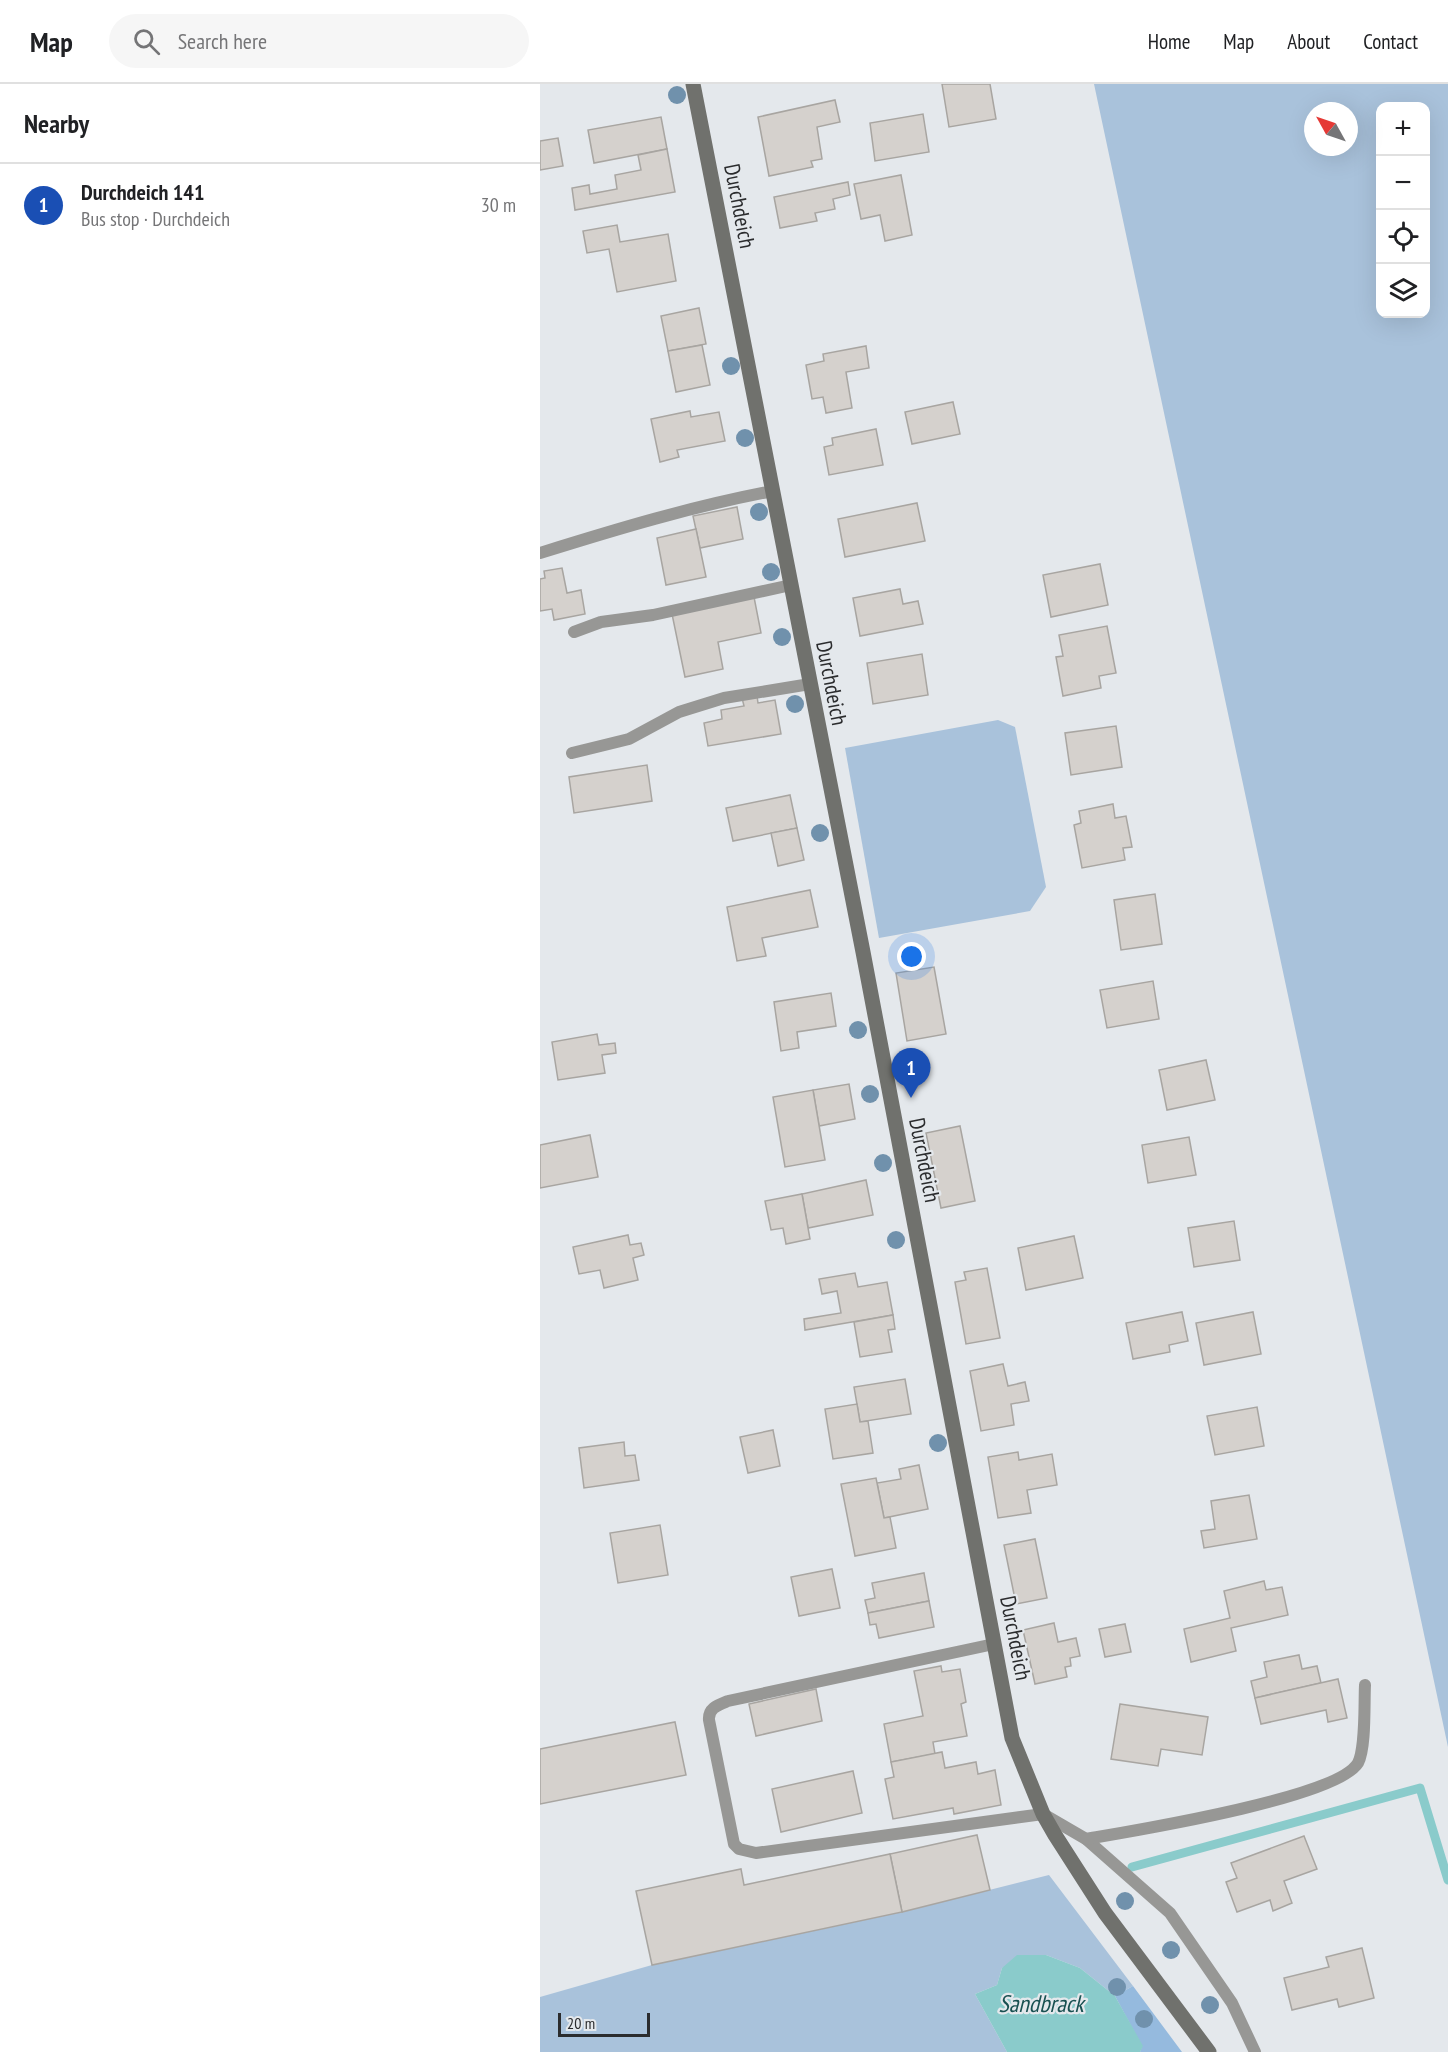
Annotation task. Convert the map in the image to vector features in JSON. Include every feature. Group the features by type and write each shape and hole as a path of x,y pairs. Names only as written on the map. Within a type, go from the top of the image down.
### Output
{"street":[{"name":"Durchdeich","path":"693,84 1012,1738 1043,1814 1105,1914 1209,2052"}],"lane":[{"path":"540,553 655,517 773,491"},
{"path":"574,632 601,622 653,615 791,585"},
{"path":"572,753 628,739 679,712 724,698 810,684"},
{"path":"994,1644 728,1701 715,1706 710,1710 708,1720 734,1844 739,1850 756,1853 1043,1814 1086,1839 1170,1913 1232,2003 1255,2052"},
{"path":"1086,1839 1260,1804 1318,1788 1341,1778 1357,1764 1362,1751 1365,1685"}],"shaded area":[{"path":"1094,84 1448,84 1448,1747"},
{"path":"998,720 1015,727 1046,887 1030,911 879,938 845,748"},
{"path":"1049,1875 1133,1986 1115,1996 1080,1968 1046,1955 1002,1968 997,1985 975,1994 1007,2052 540,2052 540,1997 652,1965 902,1912"},
{"path":"1133,1986 1182,2052 1140,2052 1142,2046 1115,1996"}],"water":[{"name":"Sandbrack","path":"1017,1955 1046,1955 1080,1968 1115,1996 1143,2046 1140,2052 1007,2052 975,1994 997,1985 1002,1968"}],"building":[{"path":"942,84 990,84 996,119 949,127"},
{"path":"835,100 840,122 817,127 822,159 811,161 813,167 769,176 758,117"},
{"path":"923,114 929,152 875,161 870,123"},
{"path":"661,117 667,149 594,163 588,130"},
{"path":"558,138 563,166 540,170 540,141"},
{"path":"667,149 675,192 575,210 572,188 589,185 590,194 617,189 615,175 641,170 638,155"},
{"path":"901,175 912,235 885,241 880,215 861,219 854,184"},
{"path":"848,182 850,195 833,199 835,209 815,213 817,221 780,228 774,197"},
{"path":"617,225 620,242 668,234 676,281 617,292 609,249 587,253 583,231"},
{"path":"699,308 706,344 668,351 661,316"},
{"path":"702,345 710,385 676,392 668,351"},
{"path":"866,346 869,368 846,372 852,408 826,413 823,397 812,399 806,365 824,361 823,354"},
{"path":"953,402 960,434 912,444 905,412"},
{"path":"690,411 691,417 719,412 725,441 677,450 679,457 660,462 651,419"},
{"path":"876,429 883,465 829,475 824,447 833,445 832,438"},
{"path":"917,503 925,541 845,557 838,519"},
{"path":"737,507 743,539 700,548 693,516"},
{"path":"696,529 706,577 666,585 657,538"},
{"path":"1100,564 1108,605 1051,617 1043,575"},
{"path":"562,568 567,593 581,590 585,614 554,620 552,609 540,611 540,579 545,578 544,571"},
{"path":"900,589 903,604 918,601 923,624 860,636 853,598"},
{"path":"754,597 761,633 718,642 723,669 685,677 672,614"},
{"path":"1107,626 1116,673 1099,676 1101,688 1063,696 1056,657 1063,656 1059,635"},
{"path":"922,654 928,695 873,704 867,663"},
{"path":"757,696 758,703 775,700 781,734 708,746 704,723 722,719 721,710 744,706 742,698"},
{"path":"1116,726 1122,767 1071,775 1065,733"},
{"path":"647,765 652,801 574,813 569,777"},
{"path":"790,795 797,828 733,841 726,808"},
{"path":"1113,804 1115,818 1126,816 1132,847 1123,848 1125,860 1082,868 1074,825 1081,823 1079,811"},
{"path":"797,828 804,860 778,866 771,833"},
{"path":"810,890 818,927 762,938 766,956 737,961 727,907"},
{"path":"1155,894 1162,944 1121,950 1114,900"},
{"path":"934,967 946,1034 907,1041 896,973"},
{"path":"1153,981 1159,1019 1107,1028 1100,990"},
{"path":"831,993 836,1026 797,1032 799,1048 781,1051 774,1002"},
{"path":"597,1034 599,1045 615,1043 616,1053 602,1055 605,1073 558,1080 552,1042"},
{"path":"1206,1060 1215,1100 1167,1110 1159,1070"},
{"path":"849,1084 855,1119 819,1126 813,1090"},
{"path":"813,1090 825,1160 785,1167 773,1097"},
{"path":"960,1126 975,1201 941,1208 926,1133"},
{"path":"590,1135 598,1177 540,1188 540,1145"},
{"path":"1189,1137 1196,1175 1148,1183 1142,1145"},
{"path":"866,1180 873,1215 808,1228 802,1194"},
{"path":"802,1194 810,1239 786,1244 783,1228 771,1230 765,1201"},
{"path":"1234,1221 1240,1260 1194,1267 1188,1228"},
{"path":"628,1235 630,1245 641,1243 644,1255 633,1258 638,1280 604,1288 600,1270 579,1274 573,1247"},
{"path":"1074,1236 1083,1278 1026,1290 1018,1248"},
{"path":"987,1268 1000,1338 966,1344 955,1282 966,1280 964,1272"},
{"path":"855,1273 858,1287 887,1282 893,1315 805,1330 804,1319 841,1313 837,1291 822,1294 819,1279"},
{"path":"1182,1312 1188,1341 1169,1345 1170,1352 1133,1359 1126,1323"},
{"path":"1253,1312 1261,1354 1204,1365 1196,1323"},
{"path":"893,1315 895,1329 888,1330 892,1352 860,1357 854,1322"},
{"path":"1003,1364 1008,1386 1025,1382 1029,1401 1011,1404 1014,1425 981,1431 970,1371"},
{"path":"905,1379 911,1414 860,1422 854,1387"},
{"path":"857,1404 860,1422 868,1421 873,1453 833,1459 825,1409"},
{"path":"1257,1407 1264,1446 1215,1455 1207,1416"},
{"path":"773,1430 780,1466 748,1473 740,1437"},
{"path":"624,1442 625,1456 635,1455 639,1480 584,1488 579,1448"},
{"path":"1018,1452 1019,1460 1052,1454 1057,1485 1027,1490 1031,1513 998,1518 988,1457"},
{"path":"919,1465 928,1509 884,1518 877,1483 901,1479 899,1469"},
{"path":"876,1478 884,1518 890,1517 896,1548 855,1556 841,1484"},
{"path":"1249,1495 1257,1539 1204,1548 1201,1531 1215,1529 1211,1501"},
{"path":"660,1525 668,1575 618,1583 610,1533"},
{"path":"1035,1539 1047,1598 1016,1604 1004,1545"},
{"path":"832,1569 840,1608 799,1616 791,1577"},
{"path":"924,1573 929,1601 868,1613 865,1600 875,1598 872,1583"},
{"path":"1264,1581 1266,1590 1282,1587 1288,1615 1231,1628 1236,1651 1191,1662 1184,1629 1230,1618 1224,1591"},
{"path":"929,1601 934,1627 879,1638 876,1624 870,1625 868,1613"},
{"path":"1054,1623 1058,1642 1076,1638 1080,1656 1070,1658 1071,1666 1065,1667 1067,1677 1035,1684 1023,1630"},
{"path":"1125,1624 1131,1652 1105,1657 1099,1629"},
{"path":"1299,1655 1302,1669 1317,1666 1321,1683 1255,1698 1251,1681 1267,1677 1264,1662"},
{"path":"941,1666 942,1672 960,1669 966,1702 961,1704 967,1736 933,1742 935,1754 891,1762 884,1724 923,1716 914,1671"},
{"path":"1338,1679 1347,1718 1328,1722 1326,1710 1261,1724 1255,1698"},
{"path":"816,1689 822,1721 756,1736 749,1704"},
{"path":"1120,1704 1208,1717 1202,1755 1161,1749 1158,1766 1111,1759"},
{"path":"675,1722 686,1775 540,1804 540,1749"},
{"path":"942,1752 945,1768 976,1762 978,1774 995,1770 1001,1805 954,1814 953,1808 893,1819 885,1779 894,1777 891,1762"},
{"path":"853,1771 862,1813 781,1832 772,1789"},
{"path":"977,1835 990,1890 902,1912 890,1854"},
{"path":"1304,1836 1317,1869 1284,1881 1292,1903 1273,1911 1270,1900 1237,1912 1226,1882 1237,1878 1231,1863"},
{"path":"890,1854 902,1912 652,1965 636,1891 741,1869 744,1885"},
{"path":"1362,1948 1374,1998 1339,2007 1337,1999 1292,2010 1284,1978 1329,1967 1326,1957"}],"waterway":[{"path":"1132,1867 1420,1788 1448,1880"}],"place":[{"name":"Durchdeich 141","path":"911,1098"}]}
